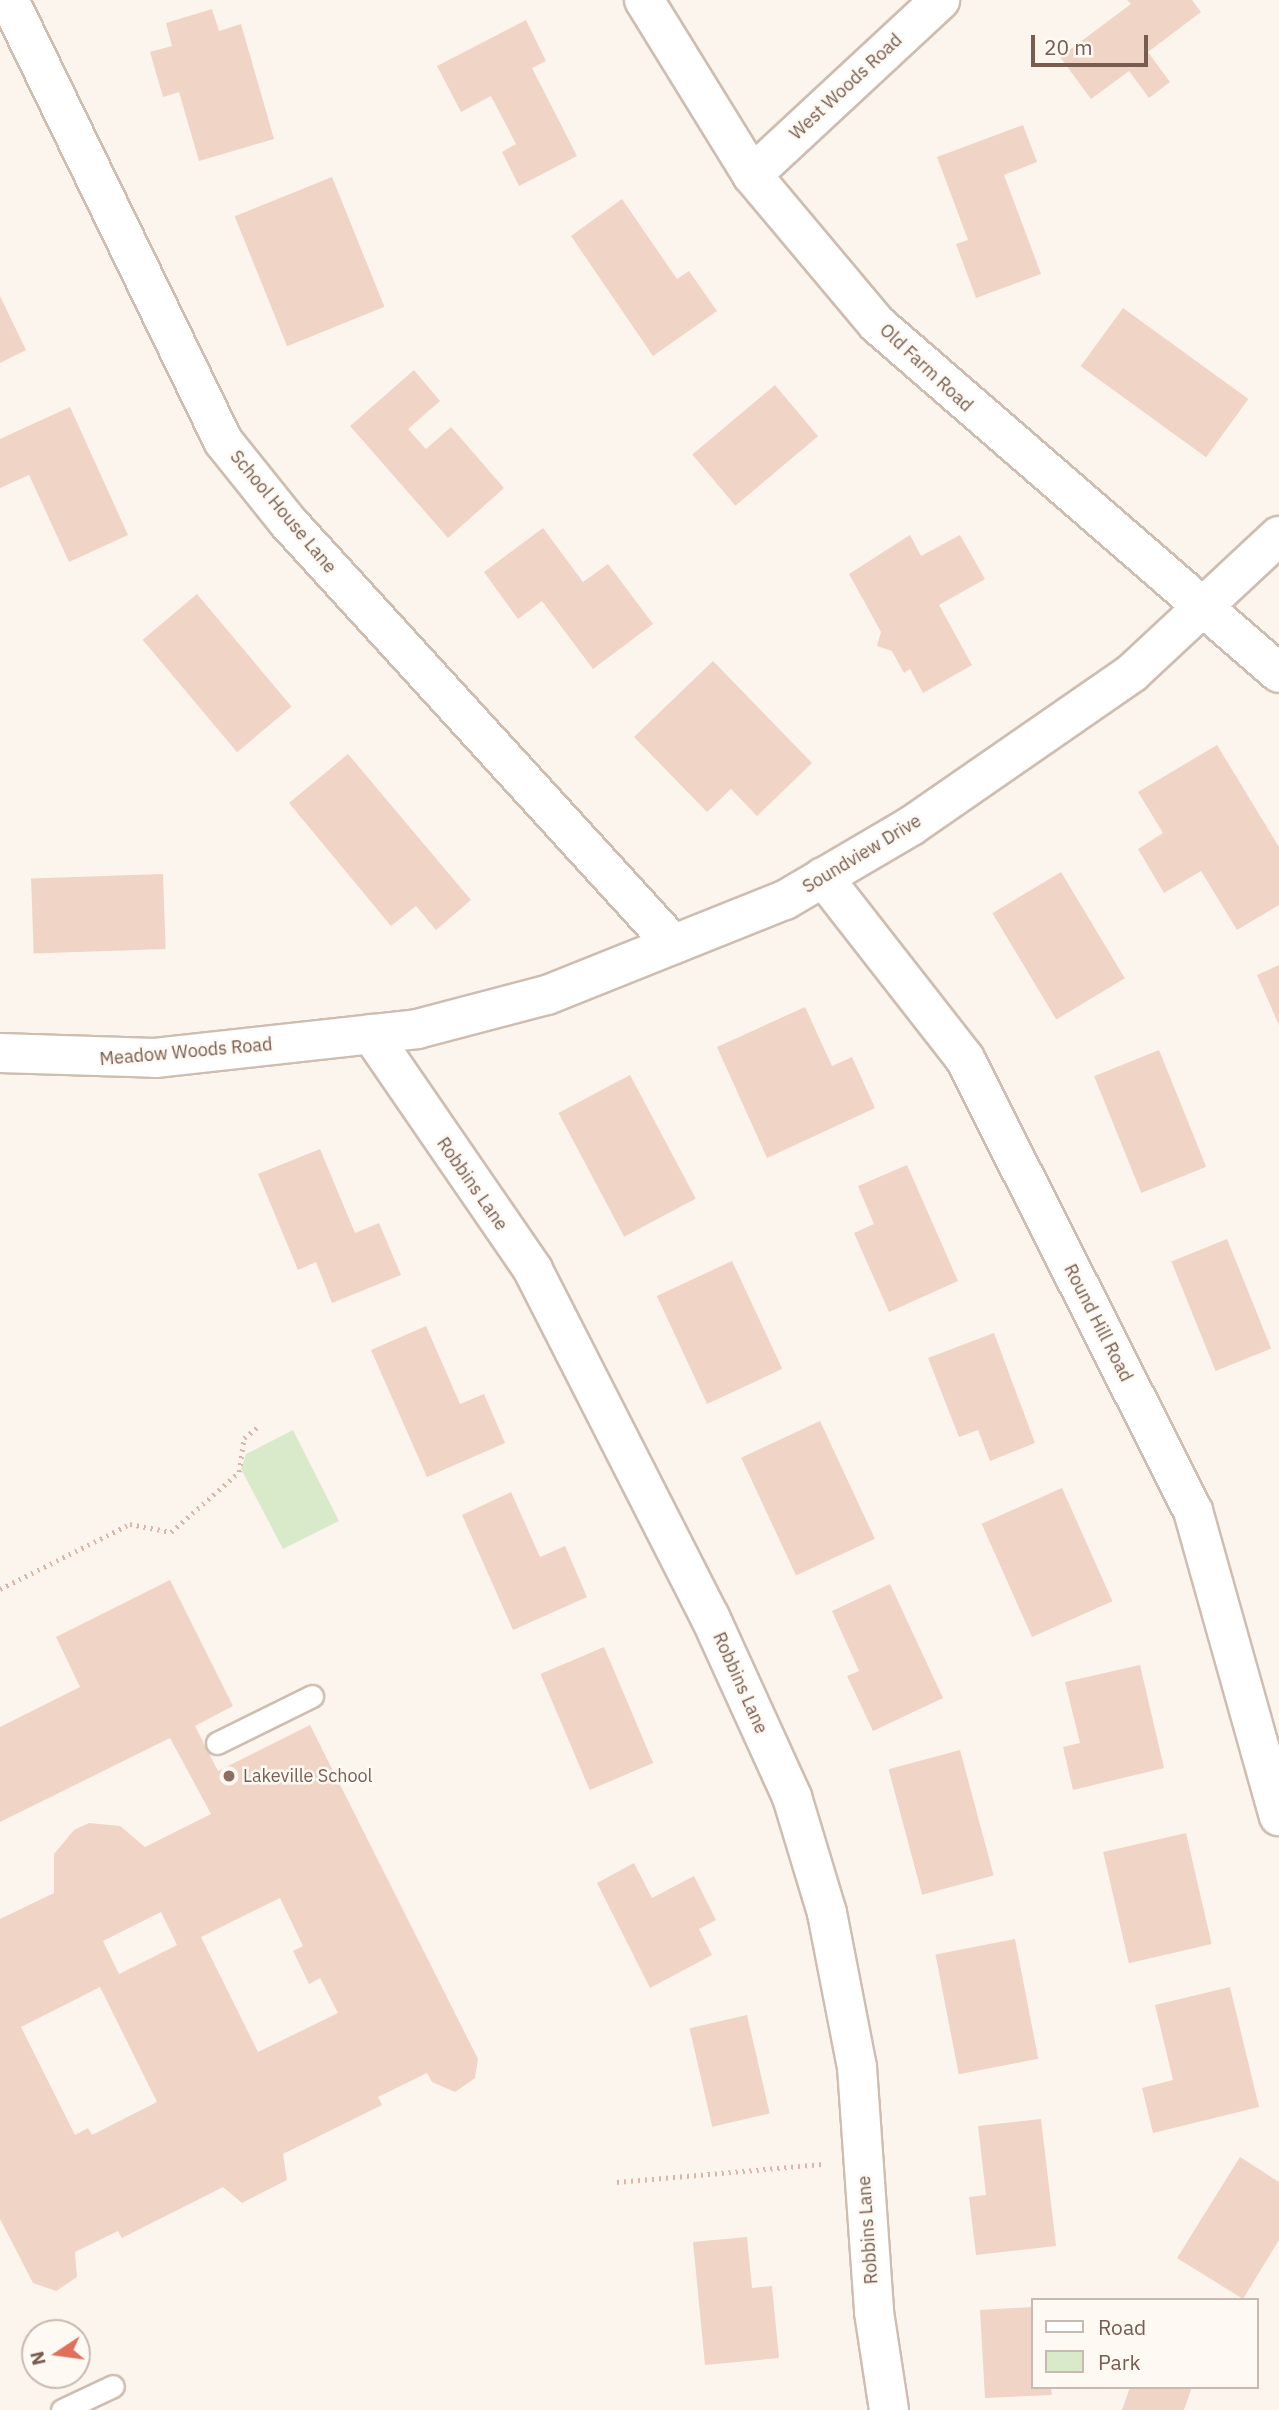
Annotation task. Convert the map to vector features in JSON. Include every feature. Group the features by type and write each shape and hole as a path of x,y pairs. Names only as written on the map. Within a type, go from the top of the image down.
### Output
{"street":[{"name":"School House Lane","path":"9,0 223,441 287,522 673,944"},
{"name":"Old Farm Road","path":"644,0 752,175 877,324 1201,609 1279,673"},
{"name":"West Woods Road","path":"752,175 940,0"},
{"name":"Soundview Drive","path":"371,1034 547,995 785,900 911,826 1132,673 1279,536"},
{"name":"Round Hill Road","path":"823,877 965,1059 1193,1511 1279,1816"},
{"name":"Meadow Woods Road","path":"0,1053 155,1058 371,1034"},
{"name":"Robbins Lane","path":"371,1034 533,1270 710,1617 792,1797 827,1913 857,2067 888,2410"}],"lane":[{"path":"217,1743 312,1696"},
{"path":"62,2410 113,2386"}],"path":[{"path":"0,1589 130,1524 171,1532 239,1472 244,1438 259,1426"},
{"path":"617,2182 864,2160"}],"green space":[{"path":"293,1430 339,1521 283,1549 241,1469 246,1454"}],"building":[{"path":"1127,0 1192,0 1201,12 1148,52 1170,82 1149,98 1129,71 1091,99 1060,57 1131,4"},
{"path":"212,9 219,31 241,24 274,139 199,161 179,92 163,97 150,52 172,46 166,23"},
{"path":"526,20 546,61 532,68 577,156 519,186 502,152 516,144 491,96 461,112 437,66"},
{"path":"1023,125 1037,162 1004,175 1041,274 976,298 956,244 968,240 937,157"},
{"path":"332,177 384,307 287,346 235,216"},
{"path":"622,199 677,279 689,271 717,311 653,356 571,236"},
{"path":"0,296 26,350 0,363"},
{"path":"1123,308 1248,399 1206,457 1081,366"},
{"path":"414,370 440,401 408,429 426,449 451,427 504,488 448,538 350,426"},
{"path":"775,385 818,436 735,506 692,454"},
{"path":"70,407 128,535 69,562 29,475 0,488 0,439"},
{"path":"543,528 583,582 608,564 653,624 593,669 542,601 518,619 484,572"},
{"path":"910,535 921,556 960,535 985,579 939,605 972,665 923,693 910,669 904,673 892,651 877,646 881,632 849,574"},
{"path":"197,594 291,707 237,752 143,640"},
{"path":"713,661 812,763 757,816 731,789 707,812 634,737"},
{"path":"1217,745 1279,847 1279,905 1237,930 1201,871 1164,893 1138,849 1163,833 1138,792"},
{"path":"348,754 471,900 436,930 416,906 391,926 289,803"},
{"path":"1061,872 1125,978 1056,1019 992,913"},
{"path":"163,874 166,949 34,954 31,879"},
{"path":"1279,965 1279,1025 1257,975"},
{"path":"805,1007 832,1066 852,1057 875,1108 767,1158 717,1047"},
{"path":"1159,1050 1206,1167 1141,1193 1094,1076"},
{"path":"630,1075 696,1199 624,1237 558,1113"},
{"path":"320,1149 355,1233 379,1223 401,1275 332,1303 316,1262 298,1270 258,1174"},
{"path":"907,1165 958,1281 889,1312 854,1233 874,1224 858,1186"},
{"path":"1227,1239 1271,1348 1216,1371 1171,1261"},
{"path":"732,1261 782,1369 707,1404 657,1296"},
{"path":"426,1326 460,1404 484,1394 505,1443 427,1477 371,1350"},
{"path":"994,1333 1035,1443 990,1461 978,1430 959,1437 928,1358"},
{"path":"820,1421 875,1539 796,1576 741,1458"},
{"path":"1062,1488 1112,1601 1032,1637 982,1524"},
{"path":"511,1492 540,1557 565,1546 587,1597 513,1630 462,1515"},
{"path":"170,1580 233,1706 195,1726 218,1771 310,1725 478,2059 475,2078 455,2092 432,2082 427,2073 378,2097 382,2105 283,2154 287,2180 242,2203 223,2187 122,2238 118,2231 75,2252 77,2277 56,2291 33,2283 0,2219 0,1919 54,1893 54,1854 74,1830 89,1823 120,1826 145,1847 211,1814 170,1738 0,1822 0,1727 80,1687 56,1637","holes":["280,1898 303,1946 293,1951 309,1984 320,1978 338,2013 258,2052 201,1937","161,1912 177,1945 119,1974 103,1941","100,1987 157,2102 92,2135 88,2128 75,2135 21,2027"]},
{"path":"890,1584 943,1698 873,1731 847,1676 859,1671 832,1611"},
{"path":"604,1647 653,1763 590,1790 540,1674"},
{"path":"1140,1665 1164,1768 1073,1790 1063,1747 1080,1743 1065,1682"},
{"path":"960,1750 994,1876 922,1895 889,1769"},
{"path":"1186,1833 1212,1944 1129,1963 1103,1852"},
{"path":"634,1863 652,1898 694,1876 716,1920 699,1929 712,1955 650,1988 597,1883"},
{"path":"1015,1939 1038,2059 959,2074 935,1954"},
{"path":"1230,1987 1259,2107 1153,2133 1142,2088 1173,2080 1155,2005"},
{"path":"747,2015 770,2113 712,2127 690,2028"},
{"path":"1041,2119 1056,2246 976,2255 969,2197 986,2195 978,2126"},
{"path":"1240,2157 1279,2182 1279,2240 1244,2298 1177,2258"},
{"path":"747,2237 752,2288 772,2286 779,2358 705,2365 693,2242"},
{"path":"1030,2307 1030,2389 1051,2389 1052,2395 985,2398 980,2310"},
{"path":"1129,2389 1191,2389 1184,2410 1122,2410"}],"place":[{"name":"Lakeville School","path":"229,1776"}]}
